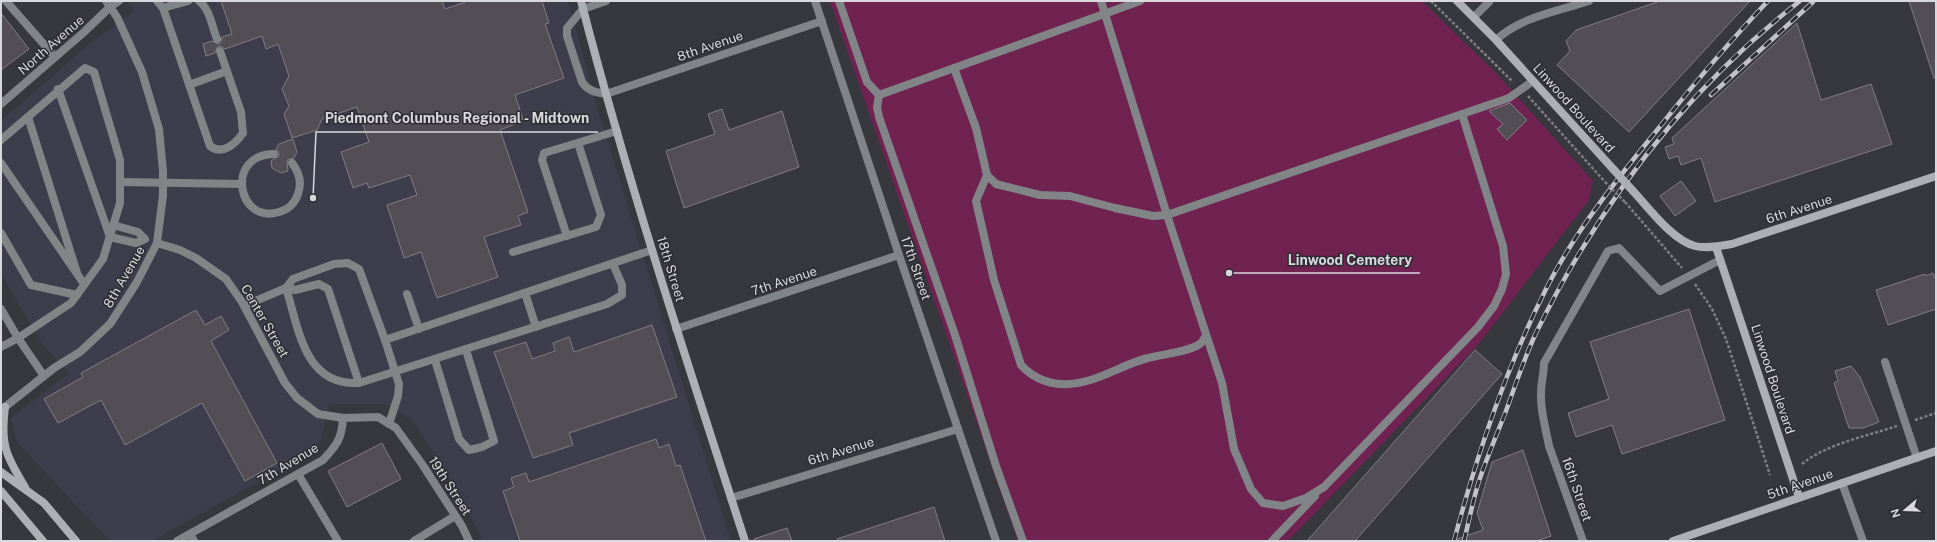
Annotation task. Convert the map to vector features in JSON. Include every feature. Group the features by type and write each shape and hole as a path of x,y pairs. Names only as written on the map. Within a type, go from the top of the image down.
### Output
{"street":[{"path":"6,1 55,57"},
{"name":"North Avenue","path":"1,104 55,57 108,4 119,1"},
{"path":"157,1 163,8 210,146 215,150 226,148 236,143 243,133 241,112 220,51"},
{"path":"163,8 188,1"},
{"path":"199,1 207,11 216,39"},
{"path":"606,1 582,5 567,28 566,36 582,82 593,92 606,94"},
{"name":"17th Street","path":"815,1 996,541"},
{"path":"839,1 867,82 879,95"},
{"path":"1100,1 1167,215 1222,383 1234,449 1250,489 1263,503 1283,506 1306,498 1324,487"},
{"path":"879,95 1140,1"},
{"name":"Linwood Boulevard","path":"1457,1 1496,40 1673,233"},
{"path":"1474,17 1489,2 1488,1"},
{"path":"1496,40 1506,30 1525,22 1589,1"},
{"name":"8th Avenue","path":"3,409 44,376 80,352 110,324 137,282 157,243 163,182 163,151 159,129 142,72 118,17 108,4"},
{"name":"18th Street","path":"582,5 606,94 676,329 745,541"},
{"name":"8th Avenue","path":"606,94 822,21"},
{"path":"1,140 85,68 94,72 120,160 120,203 103,259 71,304 18,338 1,347"},
{"path":"954,68 976,128 988,176 996,184 1040,195 1070,196 1152,216 1167,215 1509,98 1533,80"},
{"path":"189,85 227,71"},
{"path":"58,90 110,237"},
{"path":"879,95 877,107 879,117 955,335 987,436 1023,541"},
{"path":"1272,541 1478,327 1494,306 1502,289 1506,274 1503,246 1462,114"},
{"path":"28,117 77,273"},
{"path":"566,236 542,160 544,153 617,131"},
{"path":"513,252 596,227 601,215 578,142"},
{"path":"274,154 265,155 253,160 244,171 241,184 244,197 253,208 268,214 283,211 294,202 300,188 298,173 292,163"},
{"path":"1,163 84,284"},
{"path":"988,176 976,201 979,216 994,280 1021,365 1030,375 1044,381 1061,384 1081,383 1096,379 1131,363 1185,349 1201,343 1206,335"},
{"name":"6th Avenue","path":"1673,233 1683,241 1695,246 1716,247 1732,244 1936,178"},
{"path":"120,182 241,184"},
{"path":"110,237 136,243 145,239 138,232 113,225"},
{"path":"1,233 31,285 77,294"},
{"name":"Center Street","path":"145,239 180,250 226,279 244,306 285,383 296,398 318,414 343,418"},
{"name":"Linwood Boulevard","path":"1716,247 1799,497"},
{"name":"16th Street","path":"1583,541 1549,446 1540,392 1544,376 1544,362 1608,251 1619,248 1660,291 1689,276"},
{"path":"385,340 652,250"},
{"name":"7th Avenue","path":"676,329 899,255"},
{"path":"1689,276 1720,260"},
{"path":"244,306 286,288 293,279 341,263 348,263 359,269 365,281 396,372 398,396 389,424 378,417 343,418"},
{"path":"286,288 307,353 316,368 324,374 344,383 359,383 436,360 607,304 622,295 622,285 614,264"},
{"path":"286,288 295,290 319,284 328,289 359,383"},
{"path":"526,293 536,327"},
{"path":"407,294 419,329"},
{"path":"1,309 18,338 44,376"},
{"path":"436,360 459,439 469,450 482,447 494,441 466,350"},
{"path":"1885,362 1917,458"},
{"path":"3,409 2,436 5,450 11,465 27,491"},
{"name":"7th Avenue","path":"177,541 192,537 323,460 334,448 342,434 343,418"},
{"name":"19th Street","path":"389,424 396,428 409,446 455,516 469,541"},
{"name":"6th Avenue","path":"731,498 958,429"},
{"name":"5th Avenue","path":"1673,541 1936,451"},
{"path":"1,472 44,503 76,541"},
{"path":"298,474 338,541"},
{"path":"1842,483 1863,541"},
{"path":"1,491 43,541"},
{"path":"414,541 455,516"}],"path":[{"path":"1606,182 1689,276 1712,309 1726,339 1770,475"},
{"path":"1802,464 1812,456 1831,448 1936,414"}],"shaded area":[{"path":"127,1 568,1 598,110 731,541 483,541 449,476 412,420 385,404 329,404 321,441 312,452 152,541 113,541 106,537 16,441 11,418 69,373 43,345 1,274 1,121 87,46 134,11"},
{"path":"830,1 1422,1 1497,74 1593,181 1589,200 1477,346 1288,541 1018,541"}],"building":[{"path":"221,1 442,1 445,9 468,1 542,1 549,23 545,24 564,78 515,95 523,119 500,130 528,212 518,216 521,225 484,237 498,277 437,298 421,252 404,258 387,205 417,195 410,175 369,188 367,183 353,188 341,152 369,142 357,107 322,119 317,130 292,138 284,114 289,106 282,89 289,76 278,44 266,49 262,36 225,49 218,46 215,53 206,56 203,44 212,41 219,44 222,37 232,34"},
{"path":"1660,1 1750,1 1629,132 1557,65 1570,51 1566,41 1576,30"},
{"path":"1909,1 1936,1 1936,77 1934,78"},
{"path":"1,13 29,49 1,70"},
{"path":"1797,23 1821,100 1871,84 1892,144 1715,202 1701,158 1681,165 1678,156 1669,159 1665,147 1674,144 1672,138"},
{"path":"1510,103 1527,120 1507,140 1497,129 1503,124 1489,111"},
{"path":"722,109 729,130 782,111 799,167 684,208 666,151 715,134 708,114"},
{"path":"293,139 297,152 294,158 287,160 288,171 281,173 272,168 271,161 279,156 276,149 279,144"},
{"path":"1681,181 1696,201 1675,216 1660,196"},
{"path":"1933,273 1936,281 1936,309 1888,325 1876,290 1925,274 1926,276"},
{"path":"1689,309 1725,420 1622,454 1612,425 1576,437 1568,413 1609,399 1590,342"},
{"path":"196,310 205,325 221,316 229,330 211,341 277,463 245,481 202,403 125,445 101,400 58,423 44,399 83,377 81,373"},
{"path":"652,325 677,397 569,433 573,445 533,458 494,352 526,342 532,359 555,351 553,343 569,337 574,352"},
{"path":"1475,350 1502,374 1355,541 1307,541"},
{"path":"1851,366 1860,377 1879,422 1863,428 1849,428 1834,383 1838,381 1835,371"},
{"path":"656,439 659,448 669,444 676,466 680,465 706,541 520,541 503,491 514,487 511,478 526,473 529,482"},
{"path":"382,443 401,479 347,507 328,471"},
{"path":"1523,450 1551,536 1536,541 1457,541 1457,539 1483,530 1477,513 1492,462"},
{"path":"934,507 945,541 838,541 837,539"},
{"path":"787,528 792,541 755,541 754,539"}],"railway":[{"path":"1454,541 1472,476 1506,380 1532,318 1558,266 1584,225 1627,167 1684,96 1768,1"},
{"path":"1464,541 1479,481 1527,353 1560,287 1587,240 1616,195 1682,112 1719,73 1758,36 1800,1"},
{"path":"1711,95 1813,2"}],"place":[{"name":"Piedmont Columbus Regional - Midtown","path":"313,198"},
{"name":"Linwood Cemetery","path":"1229,273"}]}
